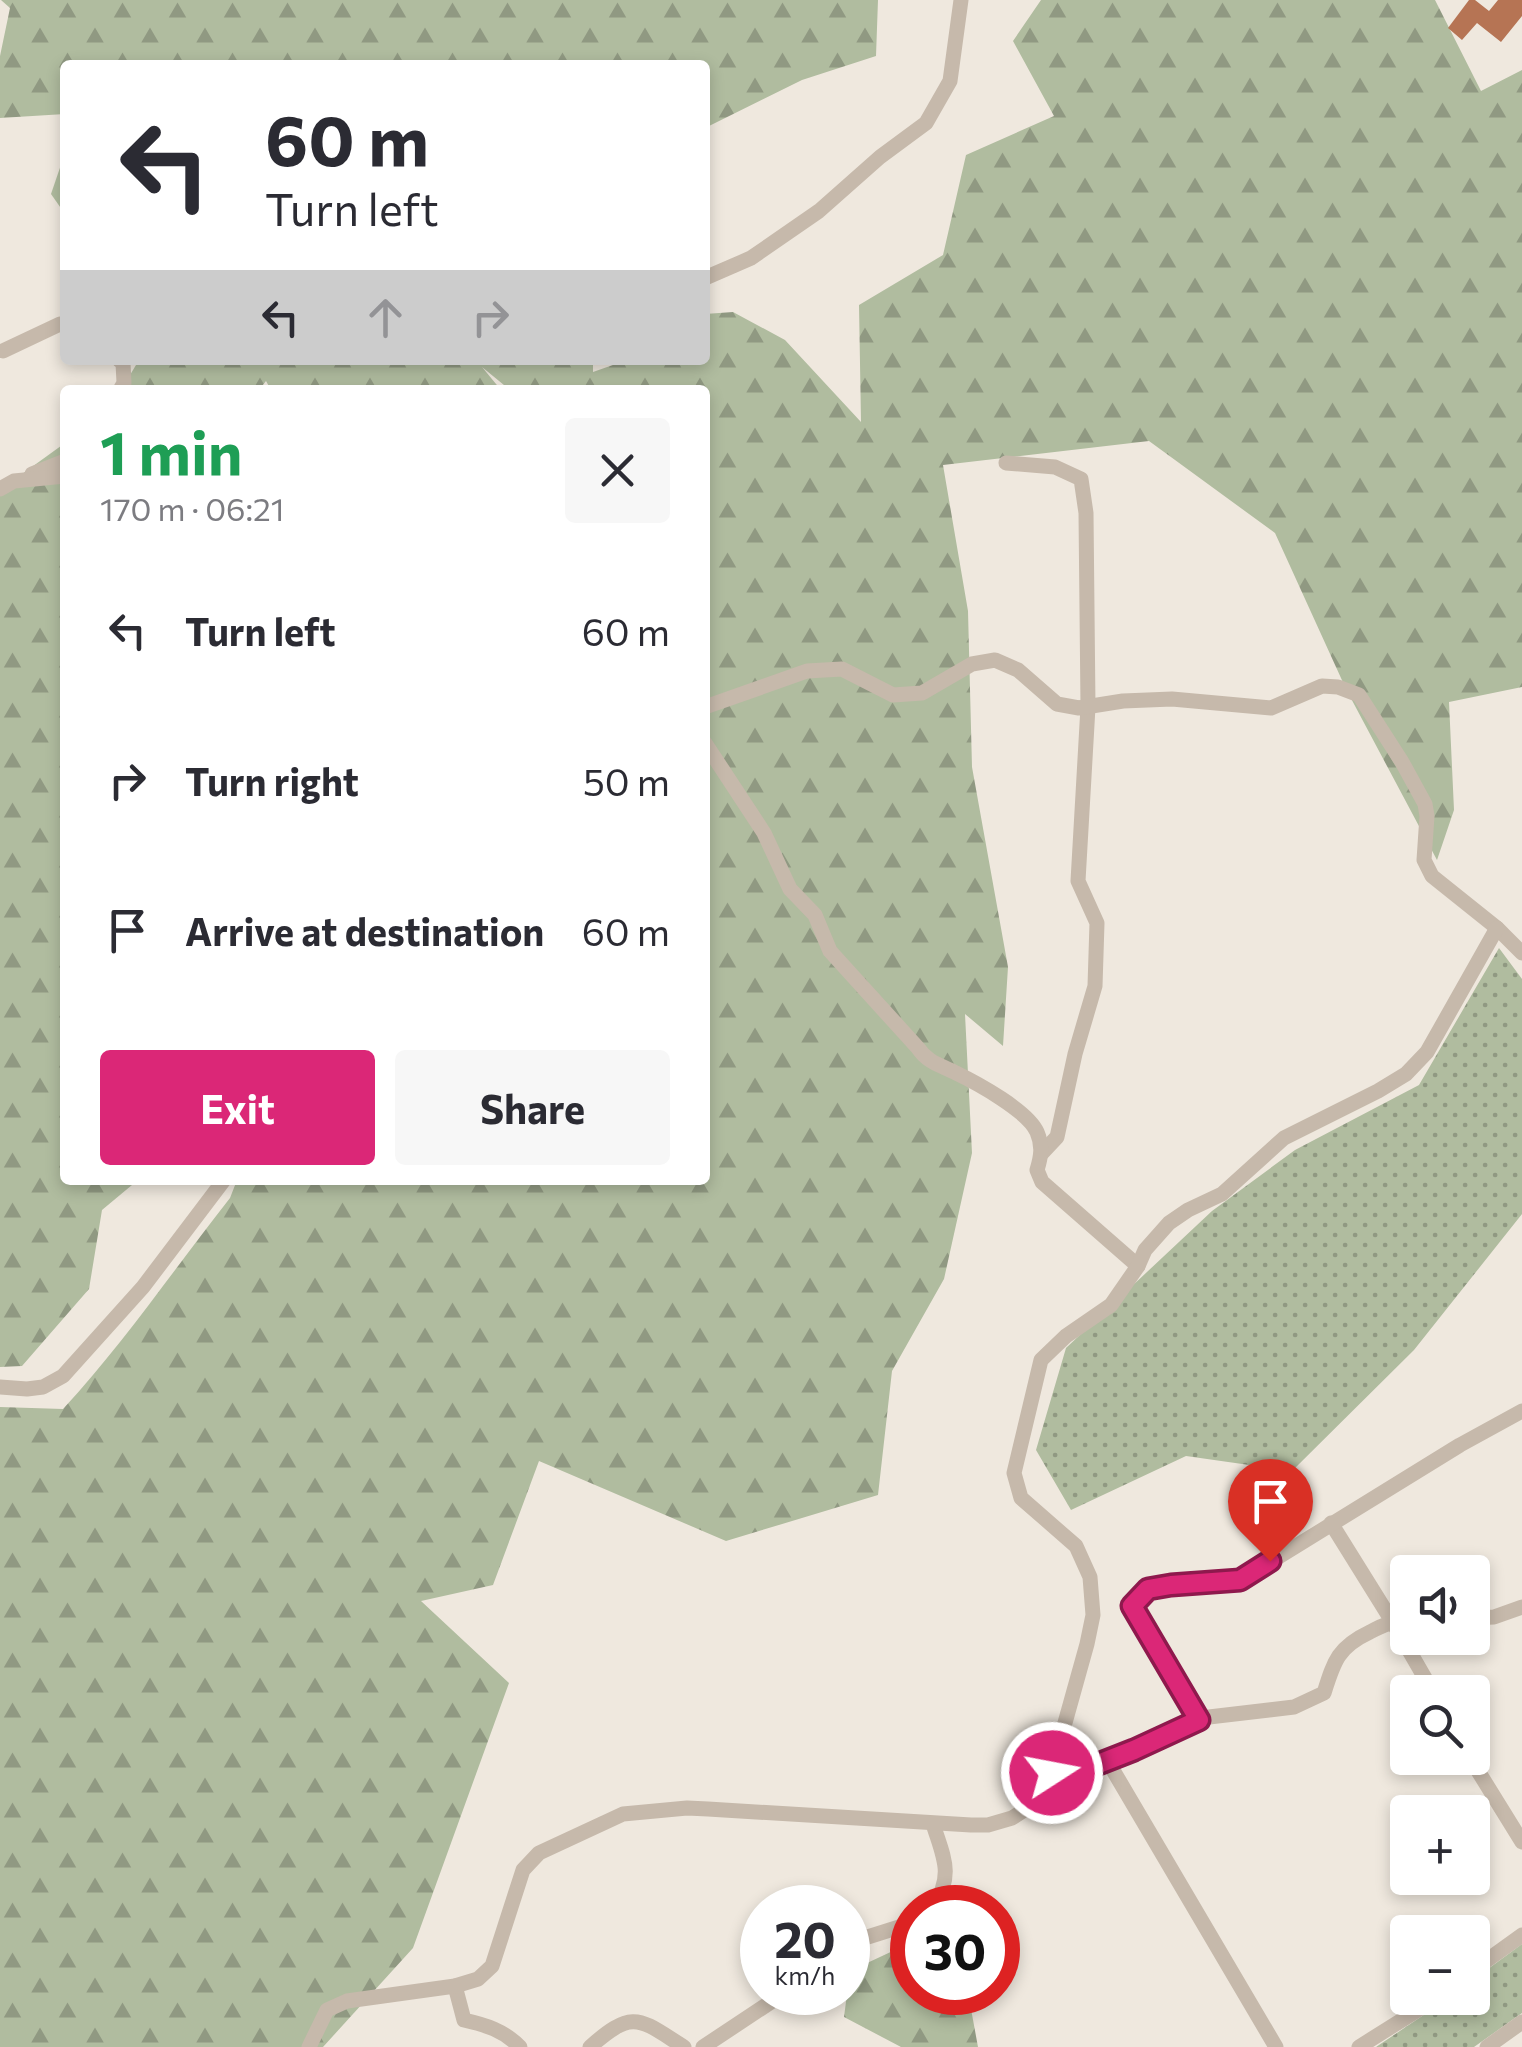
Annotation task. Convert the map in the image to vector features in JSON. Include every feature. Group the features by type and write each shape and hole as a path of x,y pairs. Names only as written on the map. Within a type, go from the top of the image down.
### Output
{"street":[{"path":"710,276 751,258 792,230 926,124 950,81 961,0"},
{"path":"3,351 60,324"},
{"path":"7,485 60,463"},
{"path":"1006,463 1054,467 1081,479 1086,513 1088,706 1078,882 1097,923 1095,986 1057,1137 1042,1153 1037,1170 1042,1182 1138,1266"},
{"path":"7,485 60,477"},
{"path":"710,705 806,671 842,669 894,695 922,693 972,664 995,660 1018,670 1057,704 1079,708 1172,699 1271,708 1322,686 1338,687 1359,695 1425,804 1424,860 1432,876 1522,952"},
{"path":"710,751 764,833 790,889 815,915 830,951 926,1059 960,1074 1018,1110 1036,1130 1042,1153"},
{"path":"309,2047 327,2010 346,2001 478,1980 492,1966 523,1870 539,1853 623,1814 687,1808 988,1825 1012,1818 1030,1806 1052,1773 1088,1644 1092,1615 1090,1578 1076,1546 1021,1498 1014,1473 1041,1360 1066,1336 1111,1304 1169,1223 1222,1194 1284,1138 1406,1074 1427,1052 1497,928"},
{"path":"0,1387 43,1387 63,1376 143,1288 220,1185"},
{"path":"1199,1720 1132,1606 1148,1589 1240,1580 1522,1411"},
{"path":"1330,1523 1390,1607"},
{"path":"1490,1617 1522,1607"},
{"path":"1052,1773 1078,1772 1199,1720 1294,1707 1324,1693 1333,1664 1350,1641 1390,1625"},
{"path":"1108,1760 1276,2047"},
{"path":"1481,1775 1522,1842"},
{"path":"933,1824 946,1867 944,1885"},
{"path":"1490,1958 1522,1935"},
{"path":"454,1986 464,2020 506,2034 520,2047"},
{"path":"703,2047 751,2015"},
{"path":"1359,2047 1410,2015"},
{"path":"590,2047 614,2026 633,2021 647,2022 684,2047"},
{"path":"1487,2047 1522,2022"}],"green space":[{"path":"1,0 878,0 876,56 802,80 710,126 710,60 60,60 60,114 0,118 0,56 10,8"},
{"path":"1041,0 1435,0 1481,91 1522,70 1522,687 1449,702 1454,810 1437,860 1346,689 1275,533 1149,441 943,465 968,611 972,767 1008,967 1003,1046 965,1014 972,1153 944,1279 892,1371 878,1495 726,1541 539,1461 493,1585 421,1601 509,1683 413,1948 323,2047 0,2047 0,1407 63,1409 128,1332 230,1198 235,1185 710,1185 710,385 504,385 482,367 497,385 268,385 266,381 263,385 124,385 136,365 593,365 593,372 613,365 710,365 710,314 733,312 785,340 861,422 859,305 943,255 966,155 1054,116 1013,41"},
{"path":"60,168 60,207 51,194"},
{"path":"60,447 60,1185 132,1185 102,1210 89,1289 22,1366 0,1367 0,490"},
{"path":"1499,948 1522,979 1522,1214 1414,1350 1292,1471 1186,1456 1071,1510 1036,1450 1066,1348 1212,1211 1295,1150 1419,1085"},
{"path":"1522,1944 1522,2013 1474,2047 1376,2047 1424,2015 1490,2015 1490,1968"},
{"path":"890,1952 890,2015 972,2015 978,2047 901,2047 844,2017 870,2015 870,1962"}],"building":[{"path":"1469,0 1489,11 1498,0 1522,0 1522,16 1501,42 1477,23 1462,40 1448,28"}],"route":[{"path":"1052,1773 1078,1772 1199,1720 1132,1606 1148,1589 1240,1580 1270,1561"}]}
